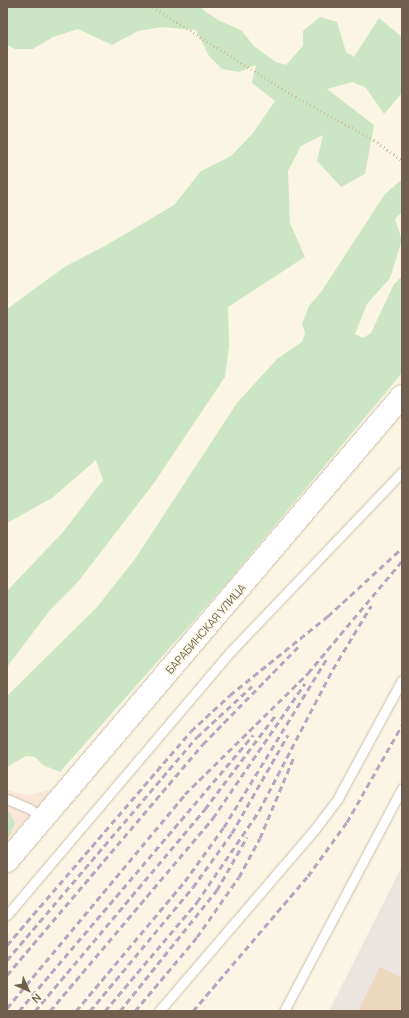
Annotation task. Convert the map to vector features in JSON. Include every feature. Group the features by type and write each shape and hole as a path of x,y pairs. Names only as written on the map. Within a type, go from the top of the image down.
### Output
{"main road":[{"name":"БАРАБИНСКАЯ УЛИЦА","path":"7,861 402,396"}],"lane":[{"path":"7,915 231,651 402,472"},
{"path":"159,1011 315,829 338,798 402,680"},
{"path":"284,1011 402,788"},
{"path":"7,798 30,809 43,819"}],"path":[{"path":"153,7 296,97 374,140 402,160"}],"shaded area":[{"path":"54,789 7,841 7,790 27,795"},
{"path":"402,866 402,1011 329,1011"}],"green space":[{"path":"7,7 199,7 218,20 241,30 255,47 276,62 286,65 303,46 303,31 320,17 337,22 346,52 354,57 379,18 402,37 402,93 384,114 366,88 353,82 327,89 374,125 365,174 341,187 317,161 323,135 301,146 288,171 290,223 305,257 228,307 229,347 225,377 154,483 77,583 50,610 7,667 7,591 63,532 103,480 96,460 52,498 7,523 7,309 66,266 105,246 174,205 201,171 231,156 253,133 275,101 252,83 256,65 239,72 222,69 209,56 196,30 162,27 138,31 112,45 78,29 53,37 33,49 15,49 7,45"},
{"path":"400,181 402,181 402,212 395,219 402,240 390,278 367,304 355,334 363,338 371,333 394,284 402,276 402,373 226,584 60,772 43,765 35,757 26,756 7,767 7,696 97,607 135,559 237,403 277,359 302,342 305,333 302,324 309,306 321,292 385,194"},
{"path":"7,809 15,823 7,841"}],"building":[{"path":"380,967 402,978 402,1011 358,1011"}],"railway":[{"path":"7,945 191,731 230,695 328,616 402,548"},
{"path":"7,1008 185,794 308,673 402,561"},
{"path":"105,1011 197,902 259,811 333,669 371,606"},
{"path":"7,975 203,744 300,645"},
{"path":"76,1011 185,881 224,827 327,658"},
{"path":"50,1011 213,818 305,683"},
{"path":"7,960 197,737 252,686"},
{"path":"35,1011 205,809 277,713"},
{"path":"193,1011 308,876 347,822 402,725"},
{"path":"19,1011 253,735"},
{"path":"90,1011 193,887 232,833 288,735"},
{"path":"135,1011 197,937 239,877 260,838 293,759"},
{"path":"120,1011 217,890 247,837"}]}
